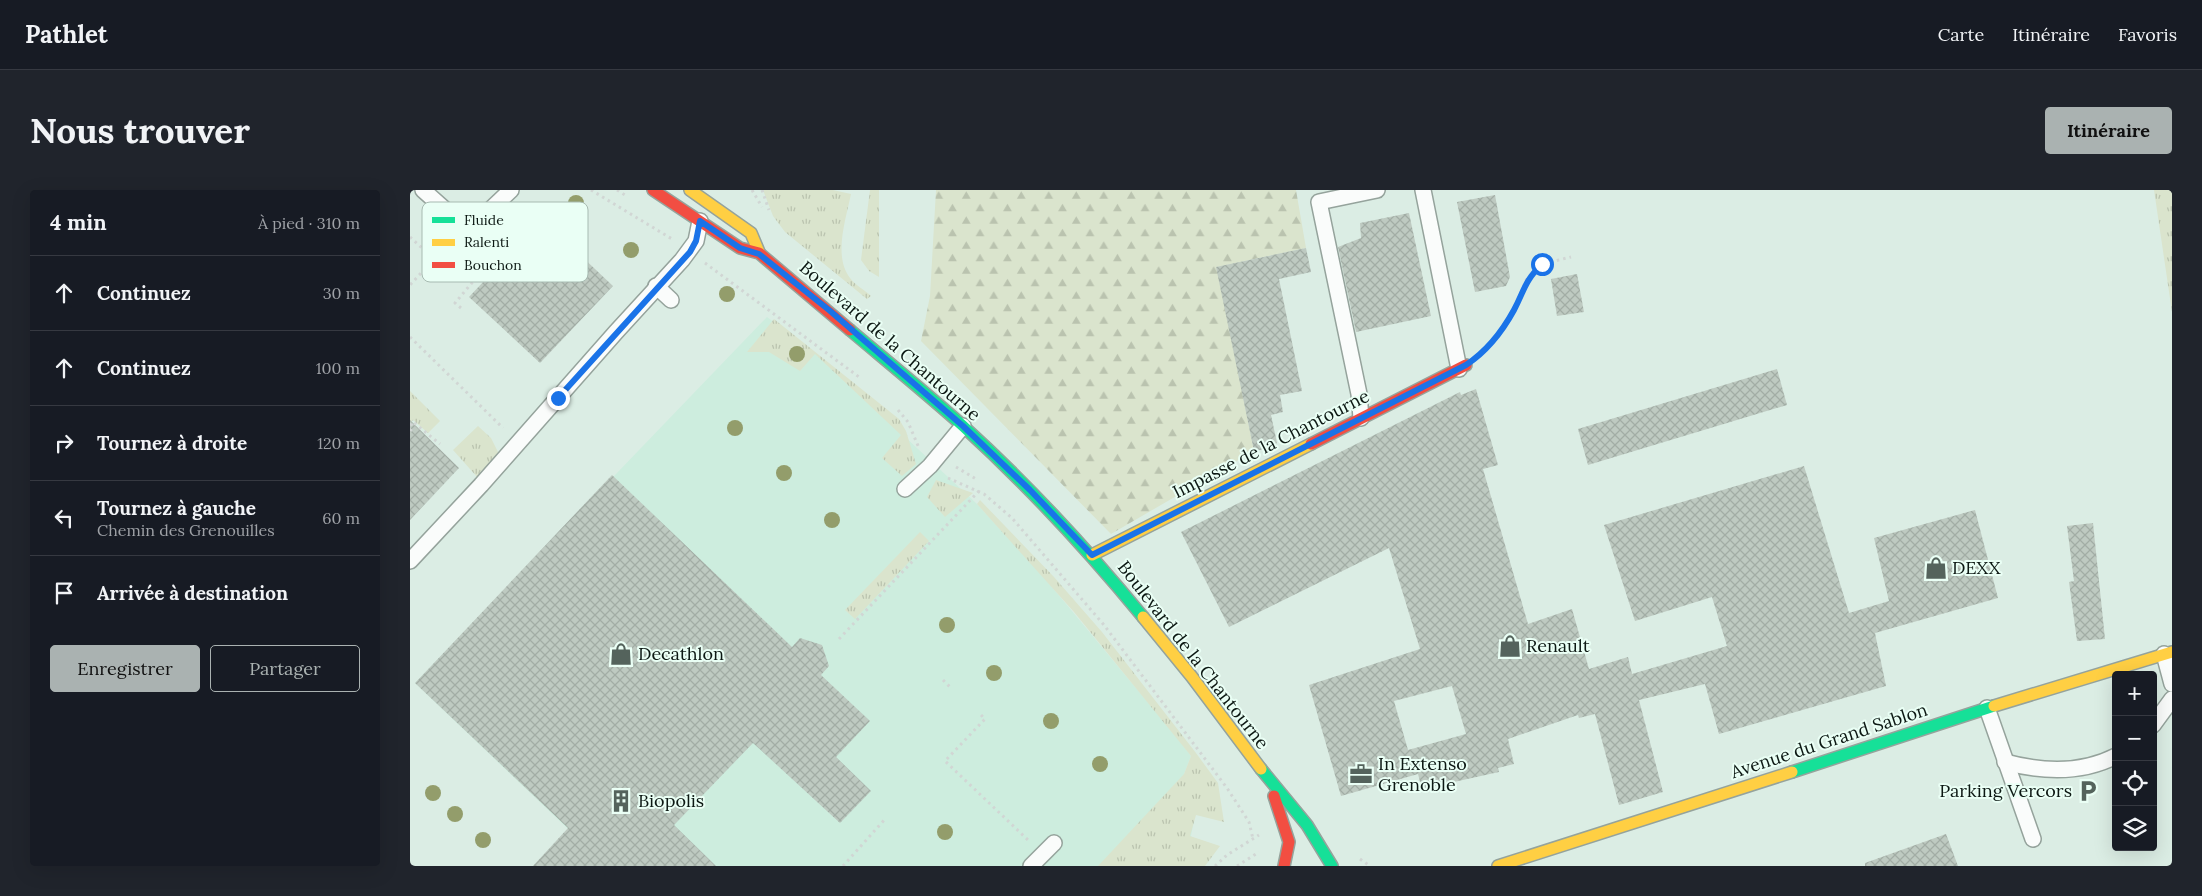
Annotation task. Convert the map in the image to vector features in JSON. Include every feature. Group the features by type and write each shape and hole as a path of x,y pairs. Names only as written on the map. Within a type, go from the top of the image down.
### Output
{"street":[{"name":"Boulevard de la Chantourne","path":"653,190 740,248 759,254 963,426 1030,490 1092,555 1192,677 1266,776 1307,826 1332,866"},
{"path":"683,190 700,221"},
{"name":"Boulevard de la Chantourne","path":"690,190 710,202 750,233 759,254"},
{"path":"700,221 710,202 712,190"},
{"name":"Impasse de la Chantourne","path":"1092,555 1462,367"},
{"name":"Avenue du Grand Sablon","path":"1498,866 1691,806 1987,708 2168,653"},
{"name":"Boulevard de la Chantourne","path":"1266,776 1286,827 1289,842 1284,866"}],"lane":[{"path":"422,190 436,202"},
{"path":"498,202 511,190"},
{"path":"1361,418 1359,394 1319,202 1377,190"},
{"path":"1423,190 1462,367"},
{"path":"410,561 482,485 656,286 690,252 696,241 700,221"},
{"path":"656,286 671,300"},
{"path":"905,489 930,466 963,426"},
{"path":"2168,653 2172,684"},
{"path":"2157,720 2172,699"},
{"path":"1987,708 2033,838"},
{"path":"2005,762 2034,770 2067,770 2089,766 2112,757"},
{"path":"1031,866 1048,848"}],"path":[{"path":"591,190 690,252 867,382"},
{"path":"410,237 422,248"},
{"path":"1462,367 1480,356 1497,337 1514,309 1527,278 1542,264 1571,257"},
{"path":"410,285 422,272"},
{"path":"462,308 455,303 473,282"},
{"path":"410,337 518,443"},
{"path":"892,403 908,422 922,457 939,474 979,491 1012,518 1104,625 1195,744 1249,822 1253,838 1227,854 1215,866"},
{"path":"410,430 413,427 411,424 413,422 440,444"},
{"path":"839,639 979,491"},
{"path":"943,680 952,689"},
{"path":"981,715 985,719 945,761 1048,848"},
{"path":"843,866 886,818"},
{"path":"1237,866 1265,849"}],"shaded area":[{"path":"767,317 815,353 977,504 1042,575 1180,741 1191,756 1184,774 1195,815 1185,866 716,866 674,826 568,829 415,683"}],"green space":[{"path":"763,190 833,190 851,194 842,237 842,259 850,278 871,296 867,299 785,232 773,216"},
{"path":"870,190 879,190 879,277 869,271 861,260"},
{"path":"936,190 1296,190 1306,248 1217,267 1254,451 1111,534 921,341 930,296"},
{"path":"2154,190 2172,190 2172,312"},
{"path":"774,319 899,419 906,431 916,464 902,476 882,458 901,435 815,354 800,371 769,352 747,352"},
{"path":"410,391 440,421 428,433 413,420 410,423"},
{"path":"478,426 491,438 498,452 496,458 478,478 453,450"},
{"path":"936,480 973,493 945,517 927,497"},
{"path":"980,500 1054,577 1102,632 1218,783 1224,822 1196,815 1190,836 1220,846 1205,866 1098,866 1184,774 1191,756 1074,612 977,504"},
{"path":"920,532 929,541 855,619 845,610"}],"building":[{"path":"1495,195 1510,277 1506,286 1475,292 1457,202"},
{"path":"1409,213 1431,316 1356,332 1338,247 1361,238 1360,223"},
{"path":"1306,248 1311,272 1279,279 1302,391 1280,395 1283,412 1271,415 1277,443 1266,449 1254,451 1216,267"},
{"path":"588,262 613,286 540,363 469,297 483,282 588,282"},
{"path":"1577,274 1584,312 1557,316 1551,279"},
{"path":"1777,369 1787,405 1588,465 1578,429"},
{"path":"1476,389 1498,465 1483,469 1528,624 1572,609 1589,669 1628,657 1632,674 1727,646 1712,597 1635,621 1604,525 1804,466 1849,613 1889,601 1874,538 1975,510 1998,598 1875,633 1886,686 1719,734 1705,684 1639,700 1663,792 1619,805 1595,714 1579,718 1578,715 1508,739 1514,764 1498,768 1499,772 1422,789 1418,774 1341,796 1309,685 1420,649 1389,548 1229,627 1181,532 1460,392 1461,395","holes":["1452,686 1466,734 1408,750 1394,701"]},
{"path":"410,420 459,468 410,520"},
{"name":"Decathlon","path":"612,475 792,647 800,638 822,645 829,666 821,675 870,721 836,757 871,791 840,823 753,743 674,825 716,866 533,866 568,828 415,683"},
{"path":"2093,523 2105,639 2077,641 2069,582 2074,581 2067,526"},
{"path":"1946,834 1958,866 1865,866 1865,863"}],"traffic: fast":[{"path":"850,330 949,414 1011,471 1079,542 1143,617"},
{"path":"1792,772 1994,706"},
{"path":"1261,769 1307,825 1332,866"}],"traffic: slow":[{"path":"690,190 751,233 759,252"},
{"path":"1092,555 1311,444"},
{"path":"1143,617 1192,677 1261,769"},
{"path":"1994,706 2172,652"},
{"path":"1498,866 1792,772"}],"traffic: jam":[{"path":"653,190 740,248 759,253 850,330"},
{"path":"1311,444 1466,365"},
{"path":"1274,796 1289,842 1284,866"}],"place":[{"name":"DEXX","path":"1936,568"},
{"name":"Renault","path":"1510,646"},
{"name":"Decathlon","path":"621,654"},
{"name":"In Extenso Grenoble","path":"1361,774"},
{"name":"Parking Vercors","path":"2088,791"},
{"name":"Biopolis","path":"621,801"}],"route":[{"path":"558,398 656,286 690,252 696,241 700,221 740,248 759,254 770,261 829,310 963,426 1030,490 1092,555 1466,365 1480,356 1497,337 1514,309 1527,278 1542,264"}]}
